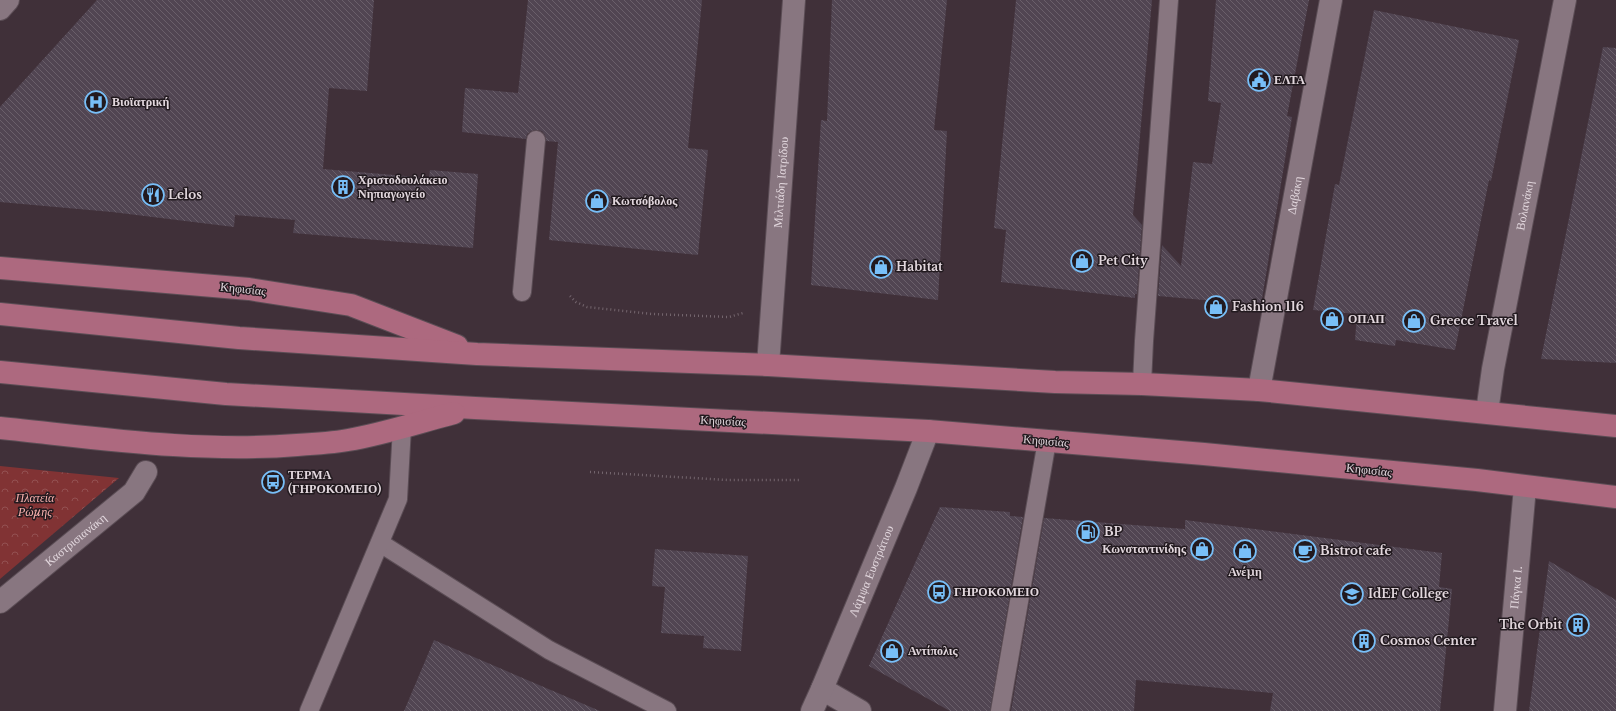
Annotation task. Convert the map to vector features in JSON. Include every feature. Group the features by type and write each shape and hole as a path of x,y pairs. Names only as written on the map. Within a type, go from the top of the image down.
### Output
{"main road":[{"name":"Κηφισίας","path":"0,268 248,289 351,305 476,354"},
{"name":"Κηφισίας","path":"0,314 239,338 476,354 768,365 1056,382 1142,384 1259,390 1616,426"},
{"name":"Κηφισίας","path":"0,372 226,394 928,431 1204,454 1477,480 1616,497"},
{"name":"Κηφισίας","path":"0,428 171,445 272,447 348,440 475,408"}],"street":[{"path":"0,9 8,0"},
{"name":"Μιλτιάδη Ιατρίδου","path":"768,365 794,0"},
{"name":"Δαβάκη","path":"1259,390 1331,0"},
{"name":"Βολανάκη","path":"1487,412 1493,369 1565,0"},
{"name":"Λάμψα Ευστράτιου","path":"812,711 906,488 928,431"},
{"name":"Καστρισιανάκη","path":"0,602 134,492 146,472"},
{"name":"Πάγκα Ι.","path":"1505,711 1525,487"},
{"path":"822,689 860,711"}],"lane":[{"path":"1142,384 1170,0"},
{"path":"522,292 536,140"},
{"path":"309,711 398,499 402,427"},
{"path":"1000,711 1047,441"},
{"path":"380,543 549,650 667,711"}],"path":[{"path":"570,296 576,302 587,307 652,314 729,317 749,311"},
{"path":"590,472 728,480 798,480"}],"green space":[{"name":"Πλατεία Ρώμης","path":"0,466 119,478 0,579"}],"building":[{"path":"97,0 374,0 367,91 329,88 323,169 429,178 430,170 478,174 473,248 293,233 295,220 235,215 234,227 112,212 0,202 0,107"},
{"path":"528,0 702,0 688,148 708,150 698,255 549,240 558,142 546,141 545,135 542,131 537,130 531,131 527,134 526,139 462,132 465,88 518,93"},
{"path":"832,0 947,0 934,130 947,131 938,300 811,285 821,120 827,121"},
{"path":"1016,0 1152,0 1133,215 1142,225 1137,294 1135,294 1135,298 1001,282 1006,230 994,228"},
{"path":"1216,0 1309,0 1287,116 1292,117 1261,305 1158,296 1162,245 1181,266 1193,162 1212,164 1221,103 1208,101"},
{"path":"1374,10 1519,40 1455,350 1396,340 1395,346 1355,340 1357,314 1313,310 1335,184 1339,185"},
{"path":"1603,47 1616,48 1616,363 1541,359"},
{"path":"940,507 1010,512 1010,516 1023,517 990,711 950,711 869,666"},
{"path":"1044,518 1185,529 1185,520 1442,553 1439,587 1452,589 1440,711 1270,711 1273,693 1136,680 1134,711 1011,711"},
{"path":"655,549 748,556 741,651 703,648 704,636 661,633 665,587 652,586"},
{"name":"The Orbit","path":"1549,561 1616,600 1616,711 1529,711"},
{"path":"434,640 600,711 404,711"}],"place":[{"name":"ΕΛΤΑ","path":"1259,80"},
{"name":"Βιοϊατρική","path":"96,102"},
{"name":"Χριστοδουλάκειο Νηπιαγωγείο","path":"343,187"},
{"name":"Lelos","path":"153,195"},
{"name":"Κωτσόβολος","path":"597,201"},
{"name":"Pet City","path":"1082,261"},
{"name":"Habitat","path":"881,267"},
{"name":"Fashion 116","path":"1216,307"},
{"name":"ΟΠΑΠ","path":"1332,319"},
{"name":"Greece Travel","path":"1414,321"},
{"name":"ΤΕΡΜΑ (ΓΗΡΟΚΟΜΕΙΟ)","path":"273,482"},
{"name":"BP","path":"1088,532"},
{"name":"Κωνσταντινίδης","path":"1202,549"},
{"name":"Ανέμη","path":"1245,551"},
{"name":"Bistrot cafe","path":"1305,551"},
{"name":"ΓΗΡΟΚΟΜΕΙΟ","path":"939,592"},
{"name":"IdEF College","path":"1352,594"},
{"name":"The Orbit","path":"1578,625"},
{"name":"Cosmos Center","path":"1364,641"},
{"name":"Αντίπολις","path":"892,651"}]}
